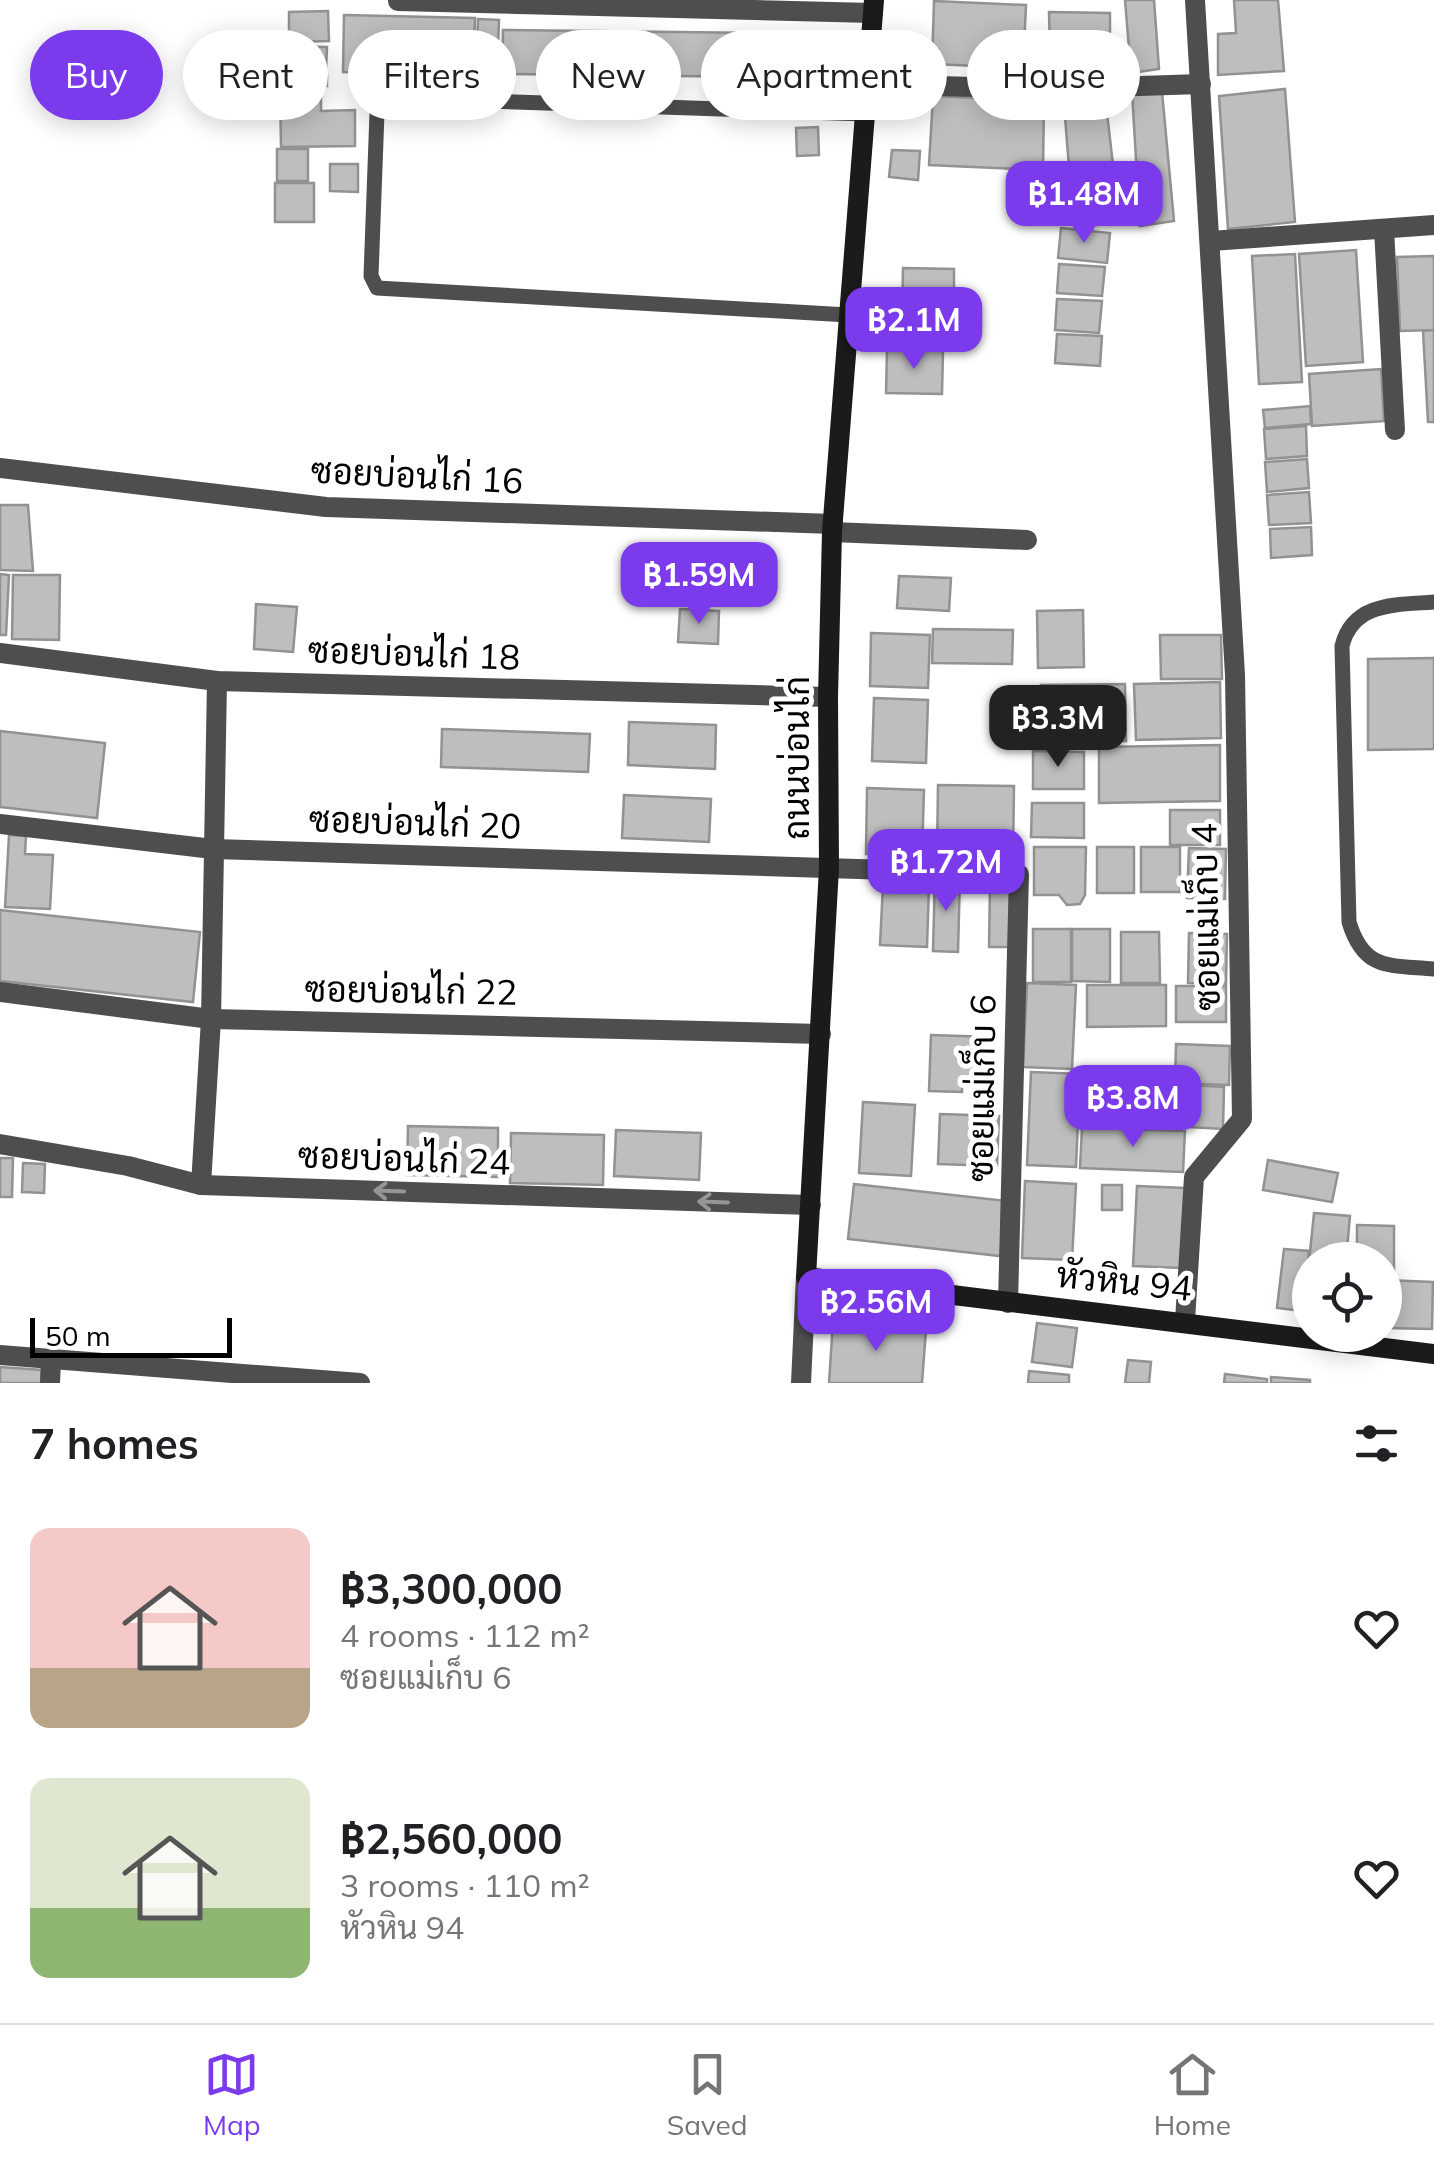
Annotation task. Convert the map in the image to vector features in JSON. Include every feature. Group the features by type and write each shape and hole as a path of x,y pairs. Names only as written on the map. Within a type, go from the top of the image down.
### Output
{"street":[{"name":"ซอยแม่เก็บ 4","path":"1185,1321 1194,1178 1242,1118 1235,675 1196,0"},
{"path":"398,1 874,6"},
{"path":"947,86 1048,89 1201,84"},
{"name":"ถนนบ่อนไก่","path":"806,1277 830,868 828,697 832,528 864,120"},
{"path":"1211,240 1434,225"},
{"path":"1384,229 1395,430"},
{"name":"ซอยบ่อนไก่ 16","path":"0,468 326,507 1026,540"},
{"name":"ซอยบ่อนไก่ 18","path":"0,653 216,681 828,697"},
{"path":"201,1185 211,1019 216,681"},
{"name":"ซอยบ่อนไก่ 20","path":"0,824 212,849 1018,874"},
{"name":"ซอยแม่เก็บ 6","path":"1008,1302 1018,874"},
{"name":"ซอยบ่อนไก่ 22","path":"0,992 211,1019 821,1034"},
{"name":"ซอยบ่อนไก่ 24","path":"0,1144 128,1166 201,1185 811,1205"},
{"path":"801,1383 806,1277"},
{"name":"หัวหิน 94","path":"806,1277 1434,1354"},
{"path":"0,1356 360,1383"},
{"path":"50,1383 51,1360"}],"lane":[{"path":"701,108 400,98 384,102 378,113 371,276 376,288 848,315"},
{"path":"1434,602 1391,605 1365,613 1346,626 1342,646 1348,922 1366,958 1386,965 1434,969"}],"building":[{"path":"1125,0 1154,0 1159,69 1140,72 1140,30 1127,30"},
{"path":"1234,0 1278,0 1284,71 1218,75 1218,34 1236,33"},
{"path":"934,1 1026,5 1025,30 967,30 967,66 947,65 947,30 933,30"},
{"path":"328,11 329,41 328,30 289,30 289,12"},
{"path":"1049,12 1110,13 1110,30 1049,30"},
{"path":"344,15 475,18 475,30 348,30 348,72 343,72"},
{"path":"478,19 499,20 499,30 478,30"},
{"path":"516,30 536,30 536,74 516,74"},
{"path":"681,32 701,32 701,76 681,76"},
{"path":"1285,89 1295,222 1228,229 1219,96"},
{"path":"1140,92 1162,92 1174,221 1140,226 1134,120 1140,120"},
{"path":"947,97 967,98 967,120 1044,120 1043,170 929,165 932,120 947,120"},
{"path":"348,110 348,120 355,120 355,146 281,147 281,120 328,120 328,111"},
{"path":"1065,120 1108,120 1116,191 1071,193"},
{"path":"818,127 819,155 797,156 796,128"},
{"path":"277,149 308,149 308,181 277,181"},
{"path":"892,150 920,151 918,180 889,177"},
{"path":"330,164 358,164 358,192 330,191"},
{"path":"275,183 314,183 314,222 275,222"},
{"path":"1061,228 1110,233 1107,263 1058,258"},
{"path":"1356,250 1363,362 1306,366 1299,254"},
{"path":"1295,254 1302,382 1259,384 1252,256"},
{"path":"1434,256 1434,330 1400,331 1397,257"},
{"path":"1059,264 1105,267 1102,296 1057,293"},
{"path":"903,268 954,269 954,320 902,319"},
{"path":"1057,299 1102,301 1099,333 1055,330"},
{"path":"1434,330 1434,422 1428,422 1423,331"},
{"path":"1057,334 1102,336 1100,366 1055,363"},
{"path":"887,349 943,351 942,394 886,393"},
{"path":"1381,369 1384,421 1312,426 1309,374"},
{"path":"1310,406 1311,424 1265,428 1263,410"},
{"path":"1306,426 1307,456 1266,459 1264,429"},
{"path":"1307,459 1309,488 1267,492 1265,462"},
{"path":"1309,492 1311,523 1269,525 1267,495"},
{"path":"0,505 28,505 33,571 0,570"},
{"path":"1311,527 1312,555 1271,558 1270,529"},
{"path":"0,574 9,575 6,635 0,635"},
{"path":"13,575 60,575 59,640 12,639"},
{"path":"899,576 951,578 949,611 897,608"},
{"path":"256,604 297,607 293,652 254,649"},
{"path":"680,609 719,611 718,644 678,642"},
{"path":"1083,610 1084,667 1038,668 1037,611"},
{"path":"933,629 1013,630 1012,664 932,663"},
{"path":"871,633 930,635 928,688 870,686"},
{"path":"1160,635 1221,635 1222,679 1161,679"},
{"path":"1434,658 1434,749 1368,750 1368,659"},
{"path":"1220,682 1221,738 1136,740 1134,684"},
{"path":"1125,684 1126,741 1042,742 1041,685"},
{"path":"874,698 928,700 926,763 872,761"},
{"path":"629,722 716,725 715,769 628,765"},
{"path":"442,729 590,734 588,772 441,767"},
{"path":"0,731 105,743 97,818 0,807"},
{"path":"1220,745 1220,801 1099,803 1099,747"},
{"path":"1033,751 1084,752 1084,789 1033,789"},
{"path":"938,785 1014,786 1013,855 937,854"},
{"path":"867,788 924,790 922,855 866,854"},
{"path":"624,795 711,799 709,842 622,838"},
{"path":"1032,803 1084,803 1084,838 1031,837"},
{"path":"1170,810 1220,810 1220,845 1170,845"},
{"path":"9,835 26,836 25,854 53,855 50,909 5,907"},
{"path":"1034,847 1086,847 1085,895 1080,904 1067,905 1059,895 1034,895"},
{"path":"1097,847 1134,847 1134,893 1097,893"},
{"path":"1141,847 1180,847 1180,892 1141,892"},
{"path":"1189,848 1226,849 1225,899 1187,898"},
{"path":"935,875 960,876 958,952 933,951"},
{"path":"883,884 929,886 927,947 880,945"},
{"path":"990,885 1010,885 1010,947 989,947"},
{"path":"0,910 200,932 193,1002 0,981"},
{"path":"1033,929 1071,929 1071,982 1033,982"},
{"path":"1072,929 1110,929 1110,982 1072,981"},
{"path":"1121,932 1159,932 1160,983 1121,983"},
{"path":"1189,933 1227,934 1226,984 1188,983"},
{"path":"1027,983 1076,985 1072,1069 1023,1067"},
{"path":"1087,985 1166,985 1166,1026 1087,1027"},
{"path":"1176,986 1226,986 1226,1022 1176,1022"},
{"path":"931,1035 992,1037 991,1078 962,1077 962,1092 929,1091"},
{"path":"1176,1044 1230,1046 1229,1085 1175,1083"},
{"path":"1031,1072 1080,1074 1076,1167 1027,1165"},
{"path":"1174,1084 1224,1087 1223,1129 1171,1126"},
{"path":"863,1102 915,1105 911,1176 859,1173"},
{"path":"940,1114 999,1116 997,1166 938,1164"},
{"path":"408,1126 498,1128 498,1177 407,1175"},
{"path":"1082,1128 1185,1131 1183,1172 1080,1168"},
{"path":"616,1130 701,1133 699,1180 614,1176"},
{"path":"511,1133 604,1135 603,1185 510,1183"},
{"path":"0,1158 13,1158 12,1197 0,1197"},
{"path":"1268,1160 1338,1173 1332,1202 1263,1190"},
{"path":"23,1163 45,1164 44,1193 22,1192"},
{"path":"1025,1181 1076,1184 1072,1260 1022,1258"},
{"path":"854,1184 1007,1201 1000,1256 848,1239"},
{"path":"1102,1185 1122,1185 1122,1210 1102,1210"},
{"path":"1137,1186 1185,1188 1181,1268 1133,1266"},
{"path":"1314,1213 1350,1216 1348,1242 1311,1242"},
{"path":"1357,1225 1394,1226 1394,1242 1357,1242"},
{"path":"1284,1249 1292,1250 1292,1310 1277,1308"},
{"path":"1402,1281 1433,1282 1432,1329 1402,1328"},
{"path":"833,1322 926,1330 922,1383 829,1383"},
{"path":"1037,1323 1077,1328 1072,1367 1032,1362"},
{"path":"1128,1360 1151,1362 1149,1383 1125,1383"},
{"path":"0,1367 42,1370 41,1383 0,1383"},
{"path":"1029,1371 1069,1375 1069,1383 1028,1383"},
{"path":"1225,1374 1267,1379 1267,1383 1224,1383"},
{"path":"1271,1377 1310,1380 1310,1383 1271,1383"}]}
